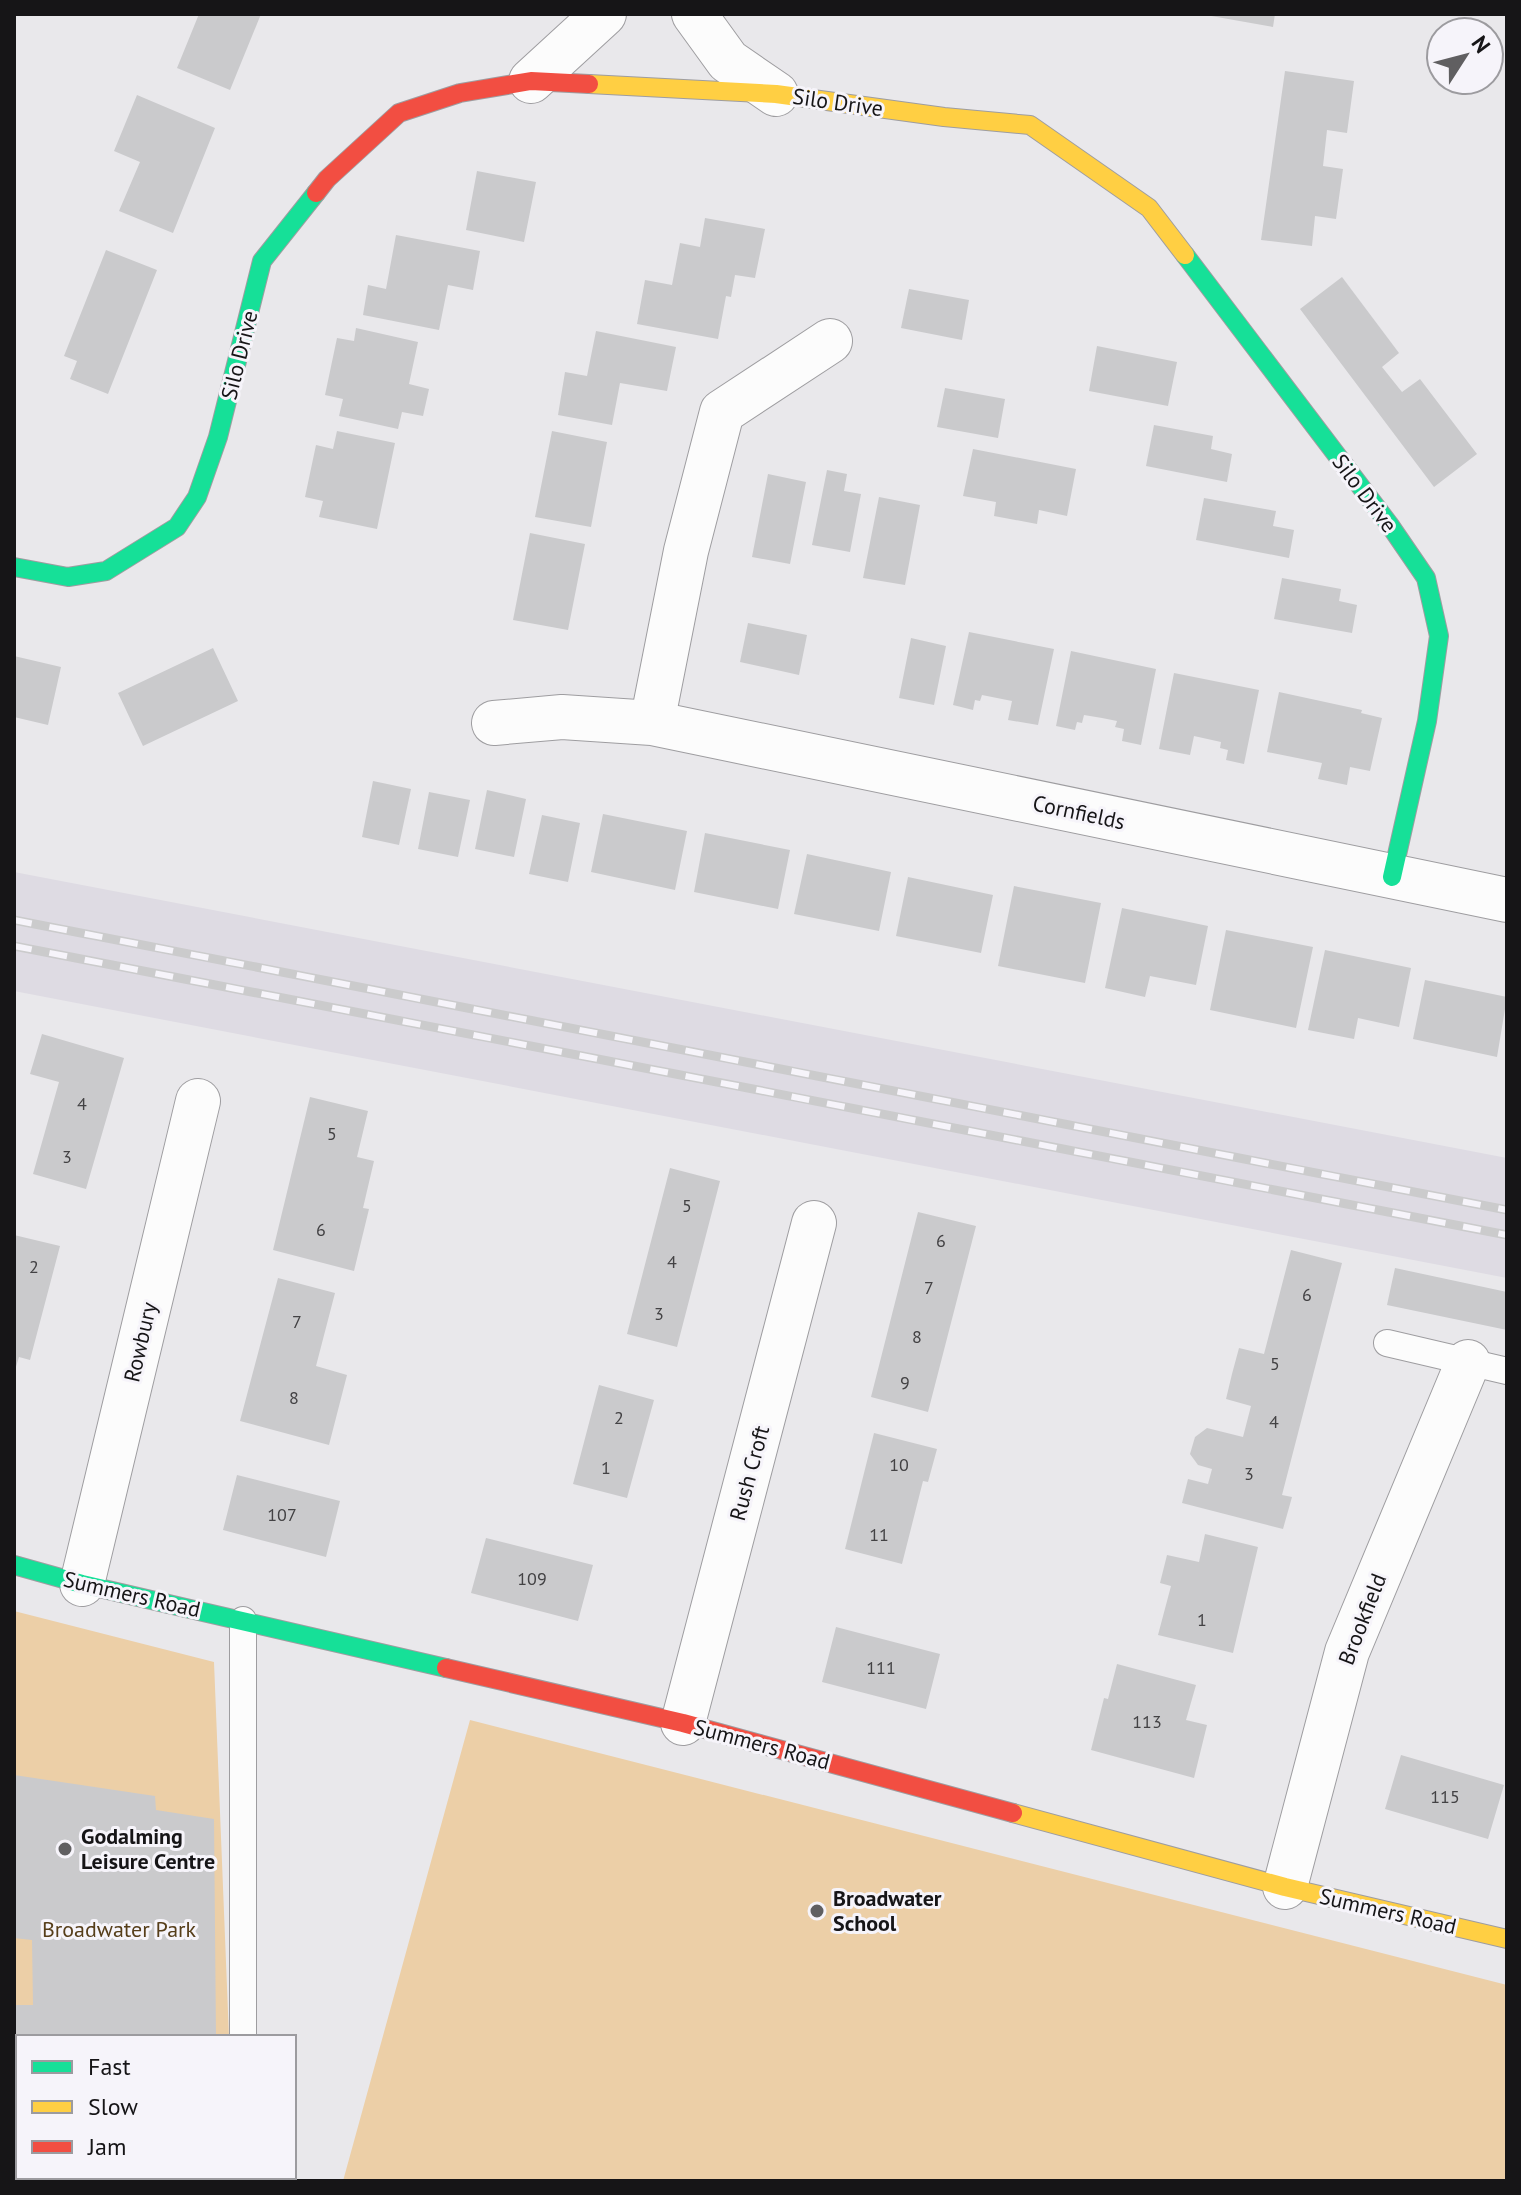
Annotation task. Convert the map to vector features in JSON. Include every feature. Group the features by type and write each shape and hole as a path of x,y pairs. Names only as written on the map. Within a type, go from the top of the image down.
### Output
{"street":[{"path":"531,81 604,14"},
{"path":"694,14 728,61 776,94"},
{"name":"Silo Drive","path":"14,567 68,577 106,571 177,527 197,497 218,437 262,261 327,179 399,113 460,93 531,81 776,94 944,117 1030,125 1149,208 1389,524 1426,578 1439,636 1427,721 1392,877"},
{"path":"652,723 686,551 722,412 830,341"},
{"name":"Cornfields","path":"494,723 562,717 652,723 1507,900"},
{"name":"Rowbury","path":"82,1584 198,1101"},
{"name":"Rush Croft","path":"683,1723 814,1223"},
{"name":"Brookfield","path":"1285,1887 1347,1652 1487,1366"},
{"name":"Summers Road","path":"14,1565 82,1584 683,1723 1285,1887 1507,1939"}],"lane":[{"path":"1387,1343 1487,1366"},
{"path":"243,1620 243,2035"}],"shaded area":[{"path":"14,872 1507,1158 1507,1278 14,991"}],"green space":[{"name":"Broadwater Park","path":"14,1611 214,1662 229,2035 16,2035 16,2179 148,2181 14,2181"},
{"name":"Broadwater School","path":"470,1720 1507,1985 1507,2181 343,2181"}],"building":[{"path":"199,14 261,14 230,90 177,68"},
{"path":"1200,14 1275,14 1273,27"},
{"path":"1285,71 1354,81 1347,133 1327,130 1323,166 1343,169 1336,219 1315,216 1312,246 1261,240"},
{"path":"137,95 215,128 173,233 119,211 140,162 114,151"},
{"path":"477,171 536,182 524,242 466,230"},
{"path":"705,218 765,229 755,278 735,275 731,297 726,296 718,339 637,324 645,280 672,285 680,243 700,247"},
{"path":"396,235 480,251 473,290 448,285 439,330 363,315 368,285 386,289"},
{"path":"106,250 157,270 108,394 70,379 77,361 64,356"},
{"path":"1342,277 1399,353 1382,367 1402,392 1420,379 1477,454 1434,487 1300,309"},
{"path":"909,289 969,300 962,340 901,328"},
{"path":"356,328 418,342 409,384 429,389 423,416 402,412 398,429 339,416 343,399 325,395 337,338 354,341"},
{"path":"596,331 676,347 667,391 620,383 612,425 558,415 565,372 587,376"},
{"path":"1097,346 1177,362 1168,406 1089,391"},
{"path":"945,388 1005,399 998,438 937,427"},
{"path":"1154,425 1213,436 1211,449 1232,454 1227,482 1146,466"},
{"path":"337,431 395,443 377,529 319,517 323,501 305,497 316,445 333,449"},
{"path":"552,431 607,442 591,527 535,517"},
{"path":"973,449 1076,469 1067,516 1039,510 1037,524 994,516 996,502 963,496"},
{"path":"827,470 847,474 844,491 861,494 850,552 812,545"},
{"path":"768,474 806,482 790,564 752,557"},
{"path":"879,497 920,505 905,585 863,578"},
{"path":"1204,498 1276,511 1273,526 1294,530 1289,558 1196,540"},
{"path":"530,533 585,544 568,630 513,620"},
{"path":"1282,578 1341,589 1339,601 1357,605 1352,633 1274,619"},
{"path":"748,623 807,635 799,675 740,662"},
{"path":"969,632 1054,649 1038,725 1008,720 1012,701 982,695 980,701 975,700 973,710 953,705"},
{"path":"911,638 946,646 934,705 899,698"},
{"path":"213,648 238,701 143,746 118,693"},
{"path":"1071,651 1156,669 1141,745 1122,741 1124,729 1115,727 1117,721 1084,715 1082,723 1077,722 1075,730 1056,726"},
{"path":"14,656 61,667 48,725 14,717"},
{"path":"1174,673 1259,690 1244,764 1226,760 1228,750 1220,748 1221,742 1194,736 1190,755 1159,749"},
{"path":"1279,692 1362,710 1361,713 1382,718 1370,771 1350,767 1347,785 1318,779 1322,763 1267,752"},
{"path":"373,781 411,789 399,845 362,837"},
{"path":"487,790 526,799 514,857 475,849"},
{"path":"429,792 470,800 458,857 418,849"},
{"path":"603,814 687,831 675,890 591,872"},
{"path":"542,815 580,823 568,882 529,874"},
{"path":"705,833 790,850 778,909 694,892"},
{"path":"807,854 891,872 879,931 794,914"},
{"path":"908,877 993,895 981,953 896,936"},
{"path":"1014,886 1101,903 1085,983 998,966"},
{"path":"1122,908 1208,926 1196,985 1150,976 1145,997 1105,988"},
{"path":"1226,930 1313,947 1296,1028 1210,1010"},
{"path":"1325,950 1411,968 1399,1027 1358,1018 1354,1039 1308,1030"},
{"path":"1425,980 1507,997 1497,1057 1413,1039"},
{"path":"42,1034 124,1058 86,1189 33,1174 59,1082 30,1074"},
{"path":"310,1097 368,1111 357,1157 374,1161 363,1208 369,1209 354,1271 273,1250"},
{"path":"670,1168 720,1181 677,1347 627,1334"},
{"path":"918,1212 976,1226 928,1412 871,1397"},
{"path":"14,1235 60,1246 30,1360 19,1357 15,1370"},
{"path":"1291,1250 1342,1263 1282,1495 1292,1497 1283,1529 1182,1503 1188,1479 1208,1484 1212,1469 1198,1465 1190,1454 1195,1437 1207,1428 1243,1437 1251,1406 1226,1399 1232,1374 1239,1348 1264,1354"},
{"path":"1395,1268 1507,1292 1507,1330 1387,1305"},
{"path":"278,1278 335,1293 316,1366 347,1375 329,1445 240,1421"},
{"path":"599,1385 654,1400 627,1498 573,1484"},
{"path":"874,1433 937,1449 928,1482 923,1481 902,1564 845,1549"},
{"path":"237,1475 340,1501 326,1557 223,1530"},
{"path":"1205,1534 1258,1547 1233,1653 1158,1635 1171,1586 1160,1583 1167,1555 1199,1562"},
{"path":"486,1538 593,1565 578,1621 471,1593"},
{"path":"836,1627 940,1654 926,1709 822,1682"},
{"path":"1117,1664 1196,1685 1186,1720 1207,1725 1194,1778 1091,1750 1104,1698 1108,1699"},
{"path":"1401,1755 1504,1785 1488,1839 1385,1809"},
{"path":"14,1775 155,1796 156,1810 214,1819 216,2035 16,2035 14,2086 14,2005 33,2005 32,1940 14,1938"}],"railway":[{"path":"14,920 1507,1210"},
{"path":"14,946 1507,1235"}],"traffic: fast":[{"path":"14,567 68,577 106,571 177,527 197,497 218,437 262,261 316,193"},
{"path":"1185,255 1389,524 1426,578 1439,636 1427,721 1392,877"},
{"path":"14,1565 82,1584 446,1668"}],"traffic: slow":[{"path":"589,84 776,94 944,117 1030,125 1149,208 1185,255"},
{"path":"1013,1813 1285,1887 1507,1939"}],"traffic: jam":[{"path":"316,193 327,179 399,113 460,93 531,81 589,84"},
{"path":"446,1668 683,1723 1013,1813"}],"place":[{"name":"Godalming Leisure Centre","path":"65,1849"},
{"name":"Broadwater School","path":"817,1911"}]}
